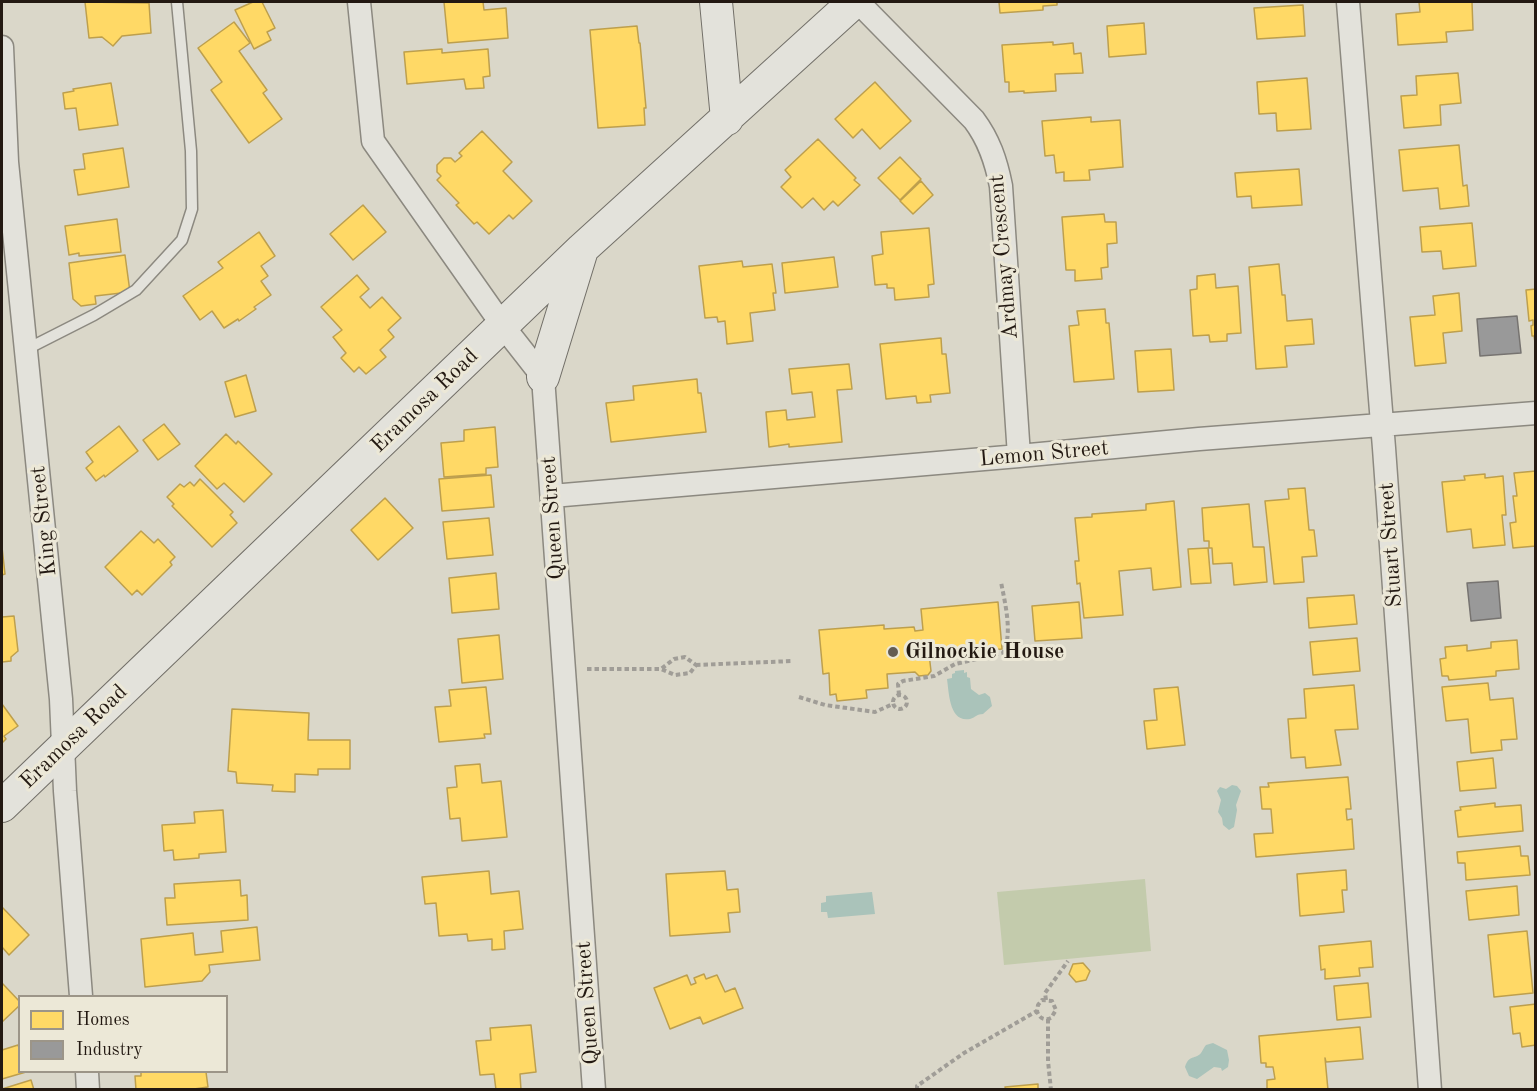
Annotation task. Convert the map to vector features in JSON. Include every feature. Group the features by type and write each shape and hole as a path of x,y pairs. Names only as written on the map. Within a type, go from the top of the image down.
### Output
{"main road":[{"path":"716,2 727,119"},
{"name":"Eramosa Road","path":"2,806 582,249 856,2"},
{"path":"543,377 582,249"}],"street":[{"path":"359,2 373,141 503,326 543,377"},
{"name":"Ardmay Crescent","path":"856,2 974,120 984,133 992,150 1001,186 1019,456"},
{"name":"Stuart Street","path":"1348,2 1382,426 1430,1089"},
{"name":"King Street","path":"2,47 4,164 27,349 59,677 81,995"},
{"name":"Queen Street","path":"543,377 594,1089"},
{"name":"Lemon Street","path":"552,496 1200,439 1536,413"},
{"path":"87,1073 88,1089"}],"lane":[{"path":"27,349 94,315 136,290 182,240 192,209 191,151 177,2"}],"path":[{"path":"899,695 898,684 903,681 934,675 955,664 1003,653 1007,646 1007,634 1001,582"},
{"path":"661,669 674,659 685,657 696,665 792,661"},
{"path":"591,669 661,669 675,675 690,673 696,665"},
{"path":"893,704 898,709 905,708 907,700 899,695"},
{"path":"893,704 895,697 899,695"},
{"path":"799,697 825,705 875,712 893,704"},
{"path":"1046,1000 1046,993 1068,961"},
{"path":"917,1089 917,1086 964,1053 1036,1011 1038,1005 1046,1000"},
{"path":"1036,1011 1040,1017 1048,1019 1054,1016 1056,1010 1054,1004 1046,1000"},
{"path":"1048,1019 1051,1089"}],"green space":[{"path":"1145,879 1151,951 1004,965 997,892"}],"water":[{"path":"964,670 970,678 971,689 979,695 985,693 990,697 992,706 983,714 970,719 963,719 954,712 948,691 947,679 952,678 955,671"},
{"path":"1232,785 1237,786 1241,791 1236,805 1234,827 1229,830 1223,825 1218,812 1221,800 1217,791 1220,787 1226,789"},
{"path":"872,892 875,914 828,918 827,912 821,912 821,903 826,902 826,896"},
{"path":"1213,1043 1227,1050 1228,1067 1222,1071 1221,1068 1214,1067 1197,1079 1189,1076 1185,1067 1188,1060 1199,1055 1206,1045"}],"building: Homes":[{"path":"85,2 149,3 151,33 122,36 113,46 102,37 89,38"},
{"path":"253,2 262,2 275,28 267,32 271,40 254,49 235,10"},
{"path":"444,2 483,2 484,10 506,8 508,38 448,43"},
{"path":"999,2 1057,2 1057,5 1043,6 1043,10 1000,13"},
{"path":"1419,2 1472,2 1473,30 1446,32 1447,42 1398,45 1396,14 1420,12"},
{"path":"1303,5 1305,36 1257,39 1254,8"},
{"path":"234,22 250,43 239,51 267,90 263,93 282,119 249,143 211,90 222,82 198,48"},
{"path":"1144,23 1146,54 1109,57 1107,26"},
{"path":"637,26 646,108 644,108 645,125 598,128 590,30"},
{"path":"1053,42 1053,45 1073,43 1074,54 1081,53 1083,73 1055,74 1056,91 1009,92 1009,82 1005,82 1002,45"},
{"path":"442,49 442,53 488,49 490,76 483,77 484,88 466,89 464,79 407,84 404,52"},
{"path":"1458,73 1461,103 1440,105 1441,125 1404,128 1401,96 1417,95 1416,76"},
{"path":"1307,78 1311,129 1277,131 1276,113 1259,114 1257,82"},
{"path":"875,82 911,121 880,149 862,129 853,138 835,119"},
{"path":"111,83 118,125 79,130 76,108 65,109 63,93 74,91 73,89"},
{"path":"1091,117 1091,122 1120,120 1123,167 1089,170 1090,180 1064,181 1064,172 1056,173 1054,155 1045,156 1042,121"},
{"path":"482,131 512,162 503,171 532,201 513,219 509,215 489,234 477,222 474,224 456,205 459,203 437,180 441,176 437,172 437,165 444,158 451,158 455,162 462,156 459,153"},
{"path":"818,139 860,185 838,206 833,201 824,210 813,198 802,208 781,187 791,177 785,170"},
{"path":"1459,145 1463,186 1467,185 1469,206 1440,209 1438,188 1403,191 1399,150"},
{"path":"123,148 129,187 78,195 74,170 85,169 83,154"},
{"path":"900,157 921,179 900,200 878,178"},
{"path":"1299,169 1302,205 1252,208 1251,196 1237,197 1235,173"},
{"path":"921,181 933,195 913,214 900,201"},
{"path":"363,205 386,232 353,260 330,234"},
{"path":"1104,214 1105,222 1116,222 1117,243 1107,244 1108,267 1101,268 1102,279 1075,281 1075,270 1066,270 1062,217"},
{"path":"117,219 121,252 69,255 65,226"},
{"path":"1472,223 1476,266 1443,269 1441,251 1422,252 1420,227"},
{"path":"929,228 934,284 928,285 929,297 895,300 894,288 887,288 887,284 875,285 872,256 883,254 881,232"},
{"path":"259,232 275,256 261,266 268,276 261,281 271,295 239,321 238,319 224,328 212,311 200,320 183,296 223,268 218,262"},
{"path":"125,255 130,292 95,296 96,304 81,306 73,299 69,263"},
{"path":"834,257 838,287 785,293 782,263"},
{"path":"742,261 743,267 772,264 776,293 773,293 775,310 750,313 753,341 727,344 725,321 718,322 717,317 705,318 699,266"},
{"path":"1279,264 1287,321 1312,319 1314,344 1285,346 1287,367 1256,369 1249,267"},
{"path":"1215,274 1216,288 1238,286 1241,333 1227,334 1227,341 1210,342 1209,335 1193,336 1190,290 1197,289 1197,276"},
{"path":"357,275 369,289 360,297 370,308 382,297 401,318 388,330 394,337 380,350 386,357 366,374 359,367 354,372 341,358 346,353 333,337 342,330 321,307"},
{"path":"1536,289 1536,349 1534,336 1532,336 1533,320 1529,321 1526,290"},
{"path":"1459,293 1462,331 1443,333 1446,363 1415,366 1410,317 1435,315 1433,296"},
{"path":"1105,309 1106,323 1109,323 1114,379 1074,382 1069,326 1079,325 1077,311"},
{"path":"941,338 942,354 946,354 950,393 930,395 931,402 917,403 916,396 886,399 880,344"},
{"path":"1171,349 1174,390 1138,392 1135,351"},
{"path":"849,364 852,389 837,390 842,442 769,447 766,412 786,410 787,420 815,417 812,392 792,394 789,369"},
{"path":"246,375 256,411 235,417 225,382"},
{"path":"697,379 706,432 611,442 606,403 634,400 633,386"},
{"path":"164,424 180,444 158,460 143,440"},
{"path":"119,426 138,451 105,477 104,475 96,481 86,468 93,462 86,452"},
{"path":"495,427 498,467 486,468 486,474 444,477 441,443 464,441 464,430"},
{"path":"226,434 236,444 238,441 272,474 244,502 224,483 217,489 195,466"},
{"path":"1536,471 1536,546 1513,548 1510,523 1516,522 1513,496 1517,496 1514,473"},
{"path":"1485,474 1485,478 1503,476 1506,515 1502,515 1505,545 1473,548 1471,529 1447,532 1442,482 1465,480 1464,476"},
{"path":"491,475 494,507 442,511 439,479"},
{"path":"200,479 233,512 230,515 237,523 212,547 172,506 174,504 167,497 180,484 184,487 190,482 194,486"},
{"path":"1305,488 1309,530 1314,530 1317,556 1302,557 1304,582 1274,584 1265,501 1289,499 1288,489"},
{"path":"385,498 413,528 378,560 351,530"},
{"path":"1174,501 1181,587 1153,590 1151,568 1119,571 1123,615 1084,618 1080,583 1077,584 1075,561 1079,561 1075,518 1092,517 1092,514 1146,510 1146,504"},
{"path":"1249,504 1253,547 1264,547 1267,582 1234,585 1232,563 1213,564 1212,548 1209,548 1209,541 1204,541 1202,508"},
{"path":"489,518 493,555 447,559 443,522"},
{"path":"141,531 154,543 158,539 175,557 170,562 172,565 142,595 137,590 132,595 105,567"},
{"path":"2,547 5,574 2,575"},
{"path":"1208,548 1211,583 1191,584 1188,549"},
{"path":"496,573 499,609 452,613 449,578"},
{"path":"1354,595 1357,624 1309,628 1307,598"},
{"name":"Gilnockie House","path":"998,602 1002,649 929,654 931,671 928,675 919,676 915,672 887,674 888,688 866,690 867,698 837,701 836,694 830,695 829,673 823,674 819,630 884,625 884,629 914,627 915,631 923,630 921,609"},
{"path":"1079,602 1082,638 1035,641 1032,606"},
{"path":"14,616 18,651 11,657 11,661 2,662 2,617"},
{"path":"499,635 503,679 462,683 458,639"},
{"path":"1357,638 1360,671 1313,675 1310,642"},
{"path":"1517,640 1519,669 1496,671 1496,676 1449,680 1448,676 1442,676 1440,659 1446,658 1445,647 1467,645 1467,651 1491,648 1491,642"},
{"path":"1488,683 1490,700 1513,698 1517,739 1501,740 1502,750 1471,753 1468,719 1446,721 1442,687"},
{"path":"1354,685 1358,729 1335,730 1341,765 1306,768 1305,757 1291,758 1288,719 1306,718 1304,689"},
{"path":"486,687 491,734 484,734 485,738 439,742 435,707 451,706 449,690"},
{"path":"1178,687 1185,745 1147,749 1144,721 1157,720 1154,689"},
{"path":"2,704 18,726 4,736 6,739 2,743"},
{"path":"232,709 309,713 308,740 350,740 350,769 318,769 318,775 295,774 295,792 272,791 273,785 237,783 236,772 228,771"},
{"path":"1493,758 1496,788 1460,791 1457,762"},
{"path":"480,764 482,783 501,781 507,837 462,841 460,818 450,819 447,788 457,787 455,766"},
{"path":"1348,777 1351,809 1346,809 1347,820 1352,819 1354,849 1256,857 1254,834 1273,833 1271,809 1262,809 1260,787 1269,787 1268,783"},
{"path":"1495,803 1495,807 1521,805 1523,831 1458,837 1455,811 1461,810 1460,807"},
{"path":"223,810 226,852 199,854 199,858 174,860 173,850 164,851 162,825 195,823 194,812"},
{"path":"1520,846 1521,856 1528,856 1530,875 1466,880 1465,863 1458,863 1457,852"},
{"path":"1346,870 1347,890 1342,890 1344,912 1300,916 1297,874"},
{"path":"489,871 491,894 519,891 523,929 504,931 505,949 492,950 492,939 468,941 467,934 439,936 436,903 425,904 422,877"},
{"path":"725,871 727,890 738,889 740,912 728,913 730,932 670,936 666,874"},
{"path":"240,880 241,896 247,895 248,920 167,925 165,898 175,898 174,884"},
{"path":"1517,886 1519,915 1469,920 1466,891"},
{"path":"2,907 29,935 9,955 2,947"},
{"path":"257,927 260,960 209,965 210,972 202,981 145,987 141,939 193,933 195,955 223,952 221,931"},
{"path":"1527,931 1533,993 1494,997 1488,935"},
{"path":"1371,941 1373,967 1359,968 1360,976 1325,979 1325,969 1321,970 1319,946"},
{"path":"1083,963 1090,971 1086,980 1076,982 1069,974 1073,964"},
{"path":"704,974 706,979 717,975 725,992 735,988 743,1008 703,1024 700,1017 670,1029 654,988 687,975 691,985 696,983 694,978"},
{"path":"2,983 18,1000 18,1007 2,1022"},
{"path":"1368,983 1371,1017 1337,1020 1334,986"},
{"path":"1536,1004 1536,1045 1522,1047 1520,1033 1513,1034 1510,1007"},
{"path":"531,1025 536,1072 520,1074 521,1090 496,1090 494,1074 480,1075 476,1041 491,1040 490,1028"},
{"path":"1360,1027 1363,1059 1326,1062 1325,1058 1328,1090 1267,1090 1267,1080 1275,1079 1273,1067 1266,1067 1266,1063 1261,1063 1259,1036"},
{"path":"18,1045 18,1073 23,1073 2,1079 2,1050"},
{"path":"141,1073 206,1073 208,1087 187,1090 136,1090 135,1076 141,1076"},
{"path":"31,1080 34,1090 2,1090 2,1089"},
{"path":"1038,1084 1038,1090 1006,1090 1005,1087"}],"building: Industry":[{"path":"1517,316 1521,353 1480,356 1477,319"},
{"path":"1498,581 1501,618 1471,621 1467,583"}],"place":[{"name":"Gilnockie House","path":"893,652"}]}
